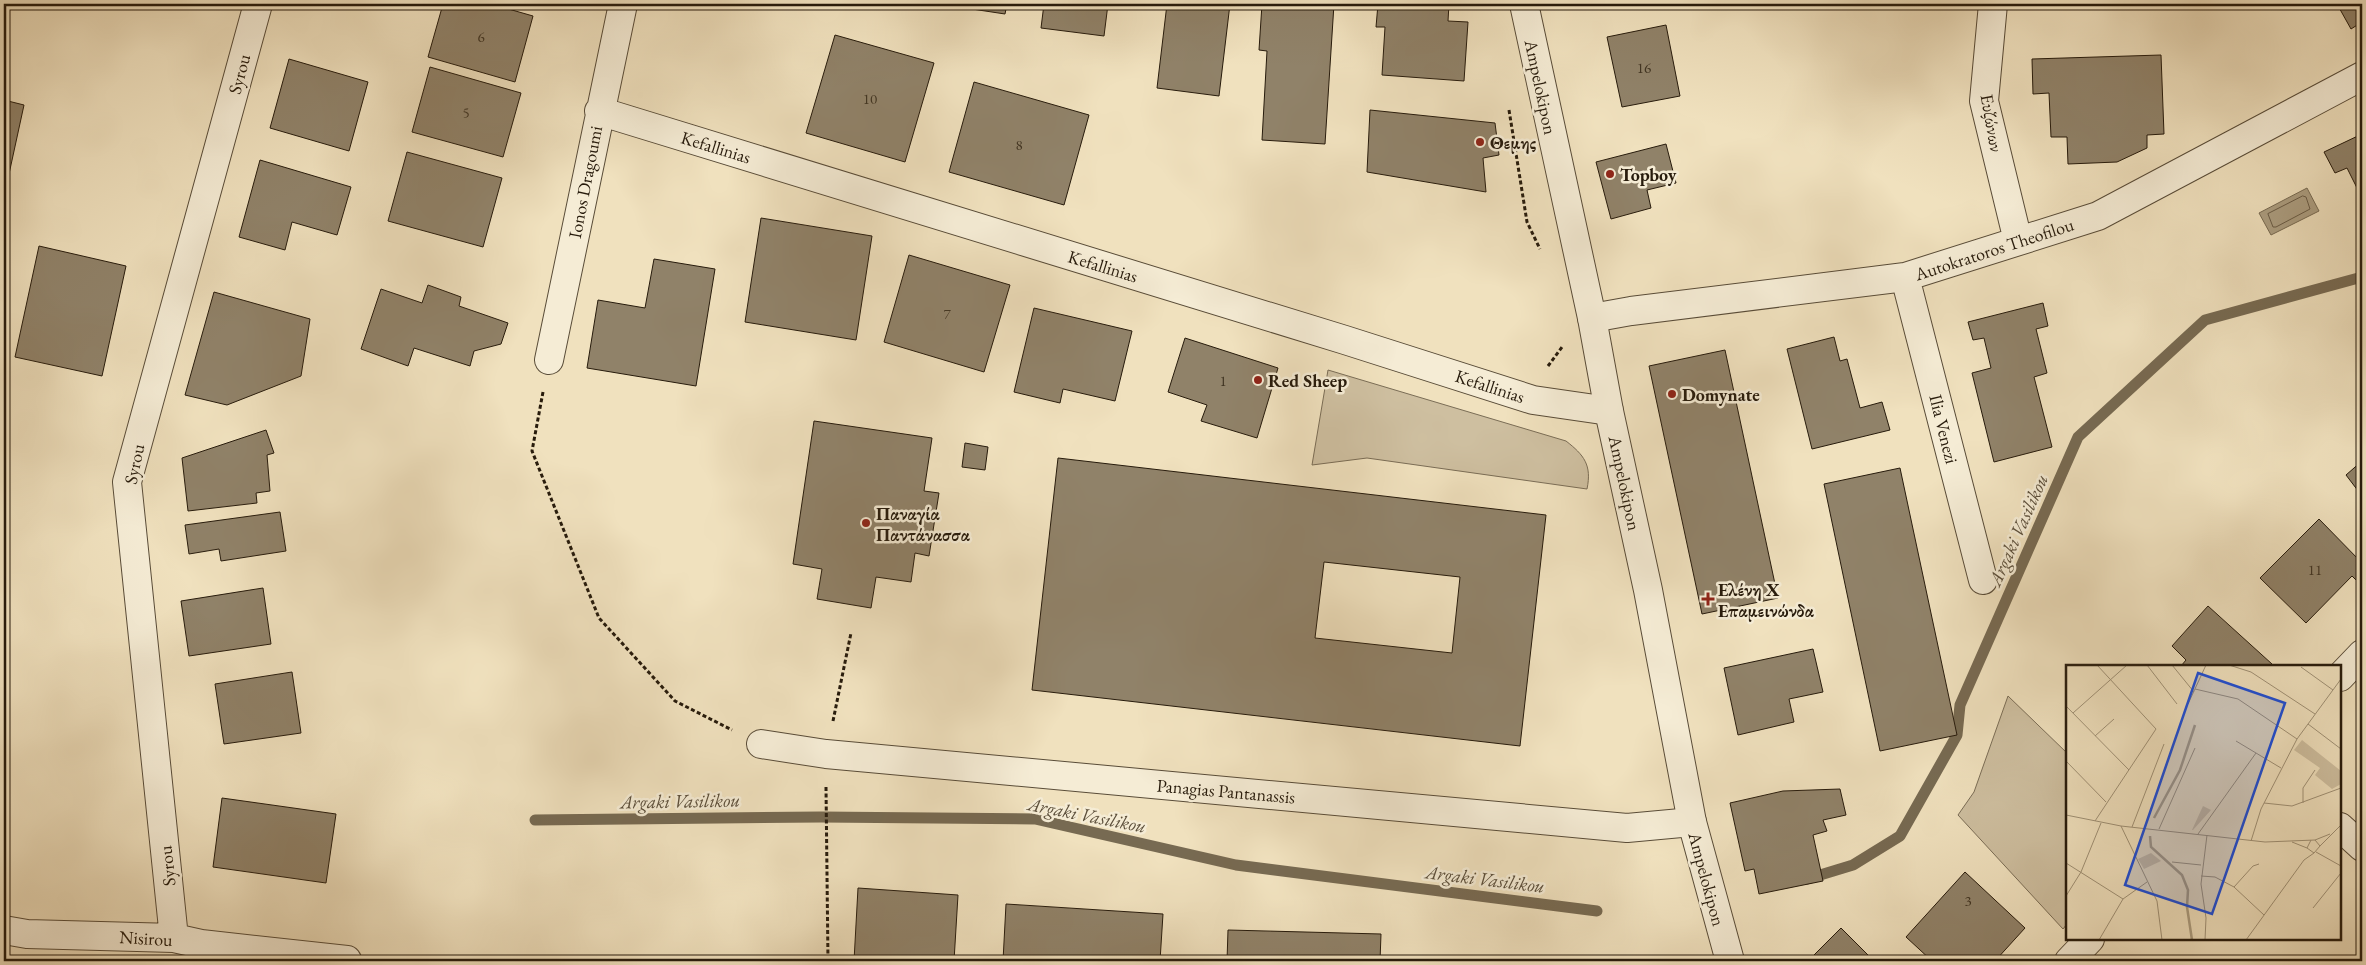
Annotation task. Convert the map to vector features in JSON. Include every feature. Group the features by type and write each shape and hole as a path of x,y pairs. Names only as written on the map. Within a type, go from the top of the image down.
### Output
{"street":[{"name":"Syrou","path":"174,938 127,482 258,4"},
{"name":"Ionos Dragoumi","path":"549,360 599,111 623,4"},
{"name":"Ampelokipon","path":"1524,4 1592,318 1609,411 1648,590 1692,822 1730,961"},
{"name":"Ευζώνων","path":"1993,4 1984,101 2018,241"},
{"name":"Autokratoros Theofilou","path":"1592,318 1631,311 1905,277 2098,216 2362,76"},
{"name":"Kefallinias","path":"599,111 1345,340 1533,400 1609,411"},
{"name":"Ilia Venezi","path":"1905,277 1983,580"},
{"path":"2341,676 2362,654"},
{"name":"Panagias Pantanassis","path":"762,744 826,754 1627,828 1692,822"},
{"path":"2341,828 2362,847"},
{"name":"Nisirou","path":"4,930 27,934 174,938 198,952 347,960"},
{"path":"2069,961 2089,940"}],"path":[{"path":"1509,108 1527,222 1544,256"},
{"path":"1533,400 1538,371 1551,365 1562,348 1560,339"},
{"path":"549,360 532,451 599,618 675,701 762,744"},
{"path":"828,961 826,754 851,633"}],"shaded area":[{"path":"1328,370 1566,441 1578,451 1585,461 1588,473 1587,489 1367,458 1312,465"},
{"path":"2008,696 2066,752 2066,925 2063,929 1958,815 1974,792"}],"water":[{"path":"2307,188 2319,211 2271,235 2259,213"}],"building":[{"path":"443,4 491,4 533,16 515,82 428,57"},
{"path":"939,4 1007,4 1005,14"},
{"path":"1044,4 1108,4 1104,36 1041,28"},
{"path":"1167,4 1230,4 1219,96 1157,88"},
{"path":"1262,4 1334,4 1325,144 1262,140 1267,51 1259,50"},
{"path":"1378,4 1449,4 1448,21 1468,22 1464,81 1382,75 1385,27 1376,27"},
{"path":"2337,4 2362,4 2362,22 2351,29"},
{"path":"1666,25 1680,96 1622,107 1607,37"},
{"path":"835,35 934,63 905,162 806,133"},
{"path":"2161,55 2164,134 2147,135 2147,148 2117,162 2068,164 2067,137 2051,137 2049,93 2033,94 2032,59"},
{"path":"289,59 368,82 349,151 270,128"},
{"path":"430,67 521,93 503,157 412,132"},
{"path":"974,82 1089,115 1064,205 949,172"},
{"path":"4,100 24,105 4,197"},
{"path":"1370,110 1495,123 1499,155 1483,158 1486,192 1367,172"},
{"path":"2362,134 2362,198 2347,168 2335,173 2324,152"},
{"path":"1666,144 1676,183 1647,190 1651,208 1611,219 1596,162"},
{"path":"407,152 502,178 483,247 388,221"},
{"path":"260,160 351,187 337,235 292,222 285,250 239,237"},
{"path":"761,218 872,236 856,340 745,322"},
{"path":"39,246 126,266 102,376 15,357"},
{"path":"909,255 1010,285 984,372 884,342"},
{"path":"654,259 715,269 696,386 587,368 598,300 645,308"},
{"path":"428,285 461,297 459,306 508,323 501,344 474,351 470,366 414,348 408,366 361,349 381,289 422,303"},
{"path":"214,292 310,319 301,376 227,405 185,395"},
{"path":"2043,303 2048,326 2036,329 2047,373 2034,377 2052,447 1994,462 1972,373 1991,368 1984,338 1973,340 1968,322"},
{"path":"1034,308 1132,331 1115,401 1063,389 1060,403 1014,392"},
{"path":"1834,337 1840,361 1847,359 1860,408 1882,402 1890,430 1812,449 1787,349"},
{"path":"1185,338 1278,368 1257,438 1201,421 1207,405 1168,392"},
{"path":"1725,350 1778,598 1702,614 1649,366"},
{"name":"Παναγία Παντάνασσα","path":"814,421 932,438 924,491 939,493 929,556 915,553 911,582 876,577 871,608 817,599 822,569 793,564"},
{"path":"266,430 274,453 267,455 270,491 256,493 257,503 188,511 182,458"},
{"path":"965,443 988,447 985,470 962,467"},
{"path":"1058,458 1546,515 1520,746 1032,690","holes":["1324,562 1460,577 1452,653 1315,638"]},
{"path":"2362,461 2362,496 2346,475"},
{"path":"1900,468 1957,735 1880,751 1824,484"},
{"path":"280,512 286,551 221,561 219,549 189,554 185,525"},
{"path":"2319,519 2362,563 2362,581 2360,584 2352,576 2306,623 2260,578"},
{"path":"263,588 271,644 189,656 181,601"},
{"path":"2208,606 2272,664 2182,665 2186,660 2172,646"},
{"path":"1813,649 1823,692 1789,699 1794,722 1738,735 1724,668"},
{"path":"292,672 301,733 224,744 215,684"},
{"path":"1840,789 1846,815 1823,820 1827,831 1813,835 1823,881 1759,894 1754,869 1745,871 1730,803 1783,791"},
{"path":"222,798 336,814 326,883 213,867"},
{"path":"1965,872 2025,928 1995,961 1932,961 1906,937"},
{"path":"858,888 958,895 954,961 854,961"},
{"path":"1006,904 1163,914 1160,961 1003,961"},
{"path":"1841,928 1874,961 1808,961"},
{"path":"1228,930 1381,934 1380,961 1227,961"}],"waterway":[{"name":"Argaki Vasilikou","path":"1807,879 1853,865 1900,836 1957,735 1960,705 2078,437 2205,320 2362,277"},
{"name":"Argaki Vasilikou","path":"535,820 821,817 1035,819 1236,865 1597,911"}],"place":[{"name":"Θεμης","path":"1480,142"},
{"name":"Topboy","path":"1610,174"},
{"name":"Red Sheep","path":"1258,380"},
{"name":"Domynate","path":"1672,394"},
{"name":"Παναγία Παντάνασσα","path":"866,523"},
{"name":"Ελένη Χ Επαμεινώνδα","path":"1708,599"}]}
